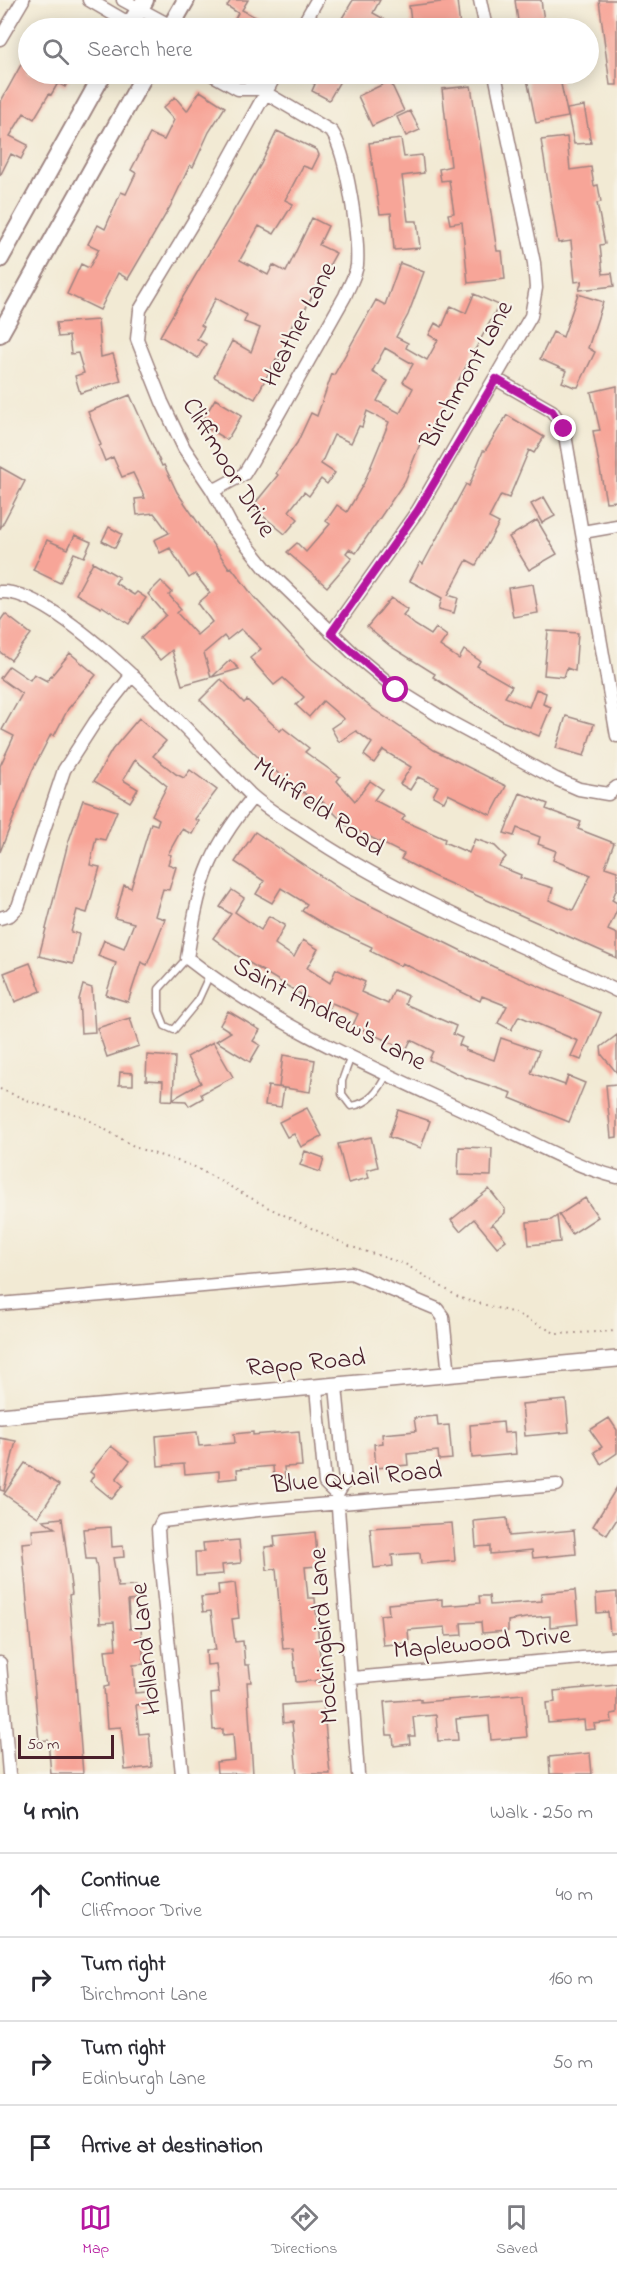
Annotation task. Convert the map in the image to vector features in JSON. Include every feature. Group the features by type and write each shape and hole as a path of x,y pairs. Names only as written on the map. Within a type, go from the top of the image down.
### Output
{"main road":[{"path":"177,18 186,0"},
{"path":"0,259 97,84"},
{"path":"0,334 139,84"}],"street":[{"path":"0,39 22,0"},
{"path":"89,0 118,18"},
{"path":"123,0 142,5 159,18"},
{"path":"307,18 317,0"},
{"path":"480,0 484,18"},
{"name":"Heather Lane","path":"213,491 243,474 252,461 345,296 357,268 357,251 339,143 332,132 262,91 238,89 229,84"},
{"path":"259,84 262,91"},
{"name":"Cliffmoor Drive","path":"268,84 262,91 207,199 140,310 137,324 142,354 184,447 213,491 231,525 266,569 331,633 396,690 451,723 579,789 608,794 617,787"},
{"name":"Birchmont Lane","path":"331,633 418,510 531,316 537,288 534,263 497,84"},
{"path":"496,379 552,411 559,418 564,429 617,736"},
{"path":"583,532 617,526"},
{"name":"Muirfield Road","path":"0,592 8,591 26,597 54,613 107,650 252,797 338,854 416,899 617,991"},
{"path":"0,918 10,915 18,907 64,770 95,722 132,675"},
{"path":"187,958 197,897 206,869 227,828 252,797"},
{"name":"Saint Andrew's Lane","path":"187,958 209,976 305,1032 569,1159 617,1177"},
{"path":"0,1304 351,1273 437,1309 443,1317 449,1375"},
{"name":"Rapp Road","path":"0,1416 617,1359"},
{"name":"Mockingbird Lane","path":"336,1386 345,1481 337,1500 358,1774"},
{"name":"Mockingbird Lane","path":"316,1388 326,1483 337,1500"},
{"name":"Blue Quail Road","path":"162,1521 337,1500 557,1485"},
{"name":"Holland Lane","path":"162,1521 158,1528 160,1560 182,1774"},
{"name":"Maplewood Drive","path":"352,1678 617,1655"},
{"path":"0,1663 9,1774"}],"lane":[{"path":"187,958 159,989 159,1011 165,1026 174,1030 197,1002 209,976"},
{"path":"352,1055 342,1081 342,1094 351,1106 363,1105 380,1088 387,1073"}],"path":[{"path":"0,1089 37,1104 82,1116 137,1148 193,1166 269,1208 349,1246 405,1263 460,1298 515,1313 557,1334 617,1331"}],"building":[{"path":"231,0 248,0 242,10 257,18 235,18 238,13 227,6"},
{"path":"353,0 380,0 373,13 382,18 342,18"},
{"path":"457,0 459,18 411,18 409,6"},
{"path":"515,0 541,0 544,18 518,18"},
{"path":"599,0 617,0 617,85 610,85"},
{"path":"18,70 18,84 57,84 34,119 24,113 10,136 28,145 21,159 11,154 0,176 0,103"},
{"path":"315,84 338,84 329,100 312,91"},
{"path":"384,84 391,84 404,111 372,126 358,96"},
{"path":"528,84 561,84 568,117 536,123"},
{"path":"471,86 497,251 502,251 505,279 468,283 462,222 450,224 448,214 454,213 449,180 441,181 439,169 451,166 442,89"},
{"path":"200,91 225,107 209,132 193,167 190,165 170,207 128,279 118,273 100,310 67,294 81,264 89,268 99,249 88,244 98,225 105,229 121,192 126,194 136,173 131,170 150,134 164,140 174,120 163,108 175,97 187,111"},
{"path":"584,106 591,143 574,144 567,109"},
{"path":"410,111 420,130 406,136 397,117"},
{"path":"277,131 317,150 319,155 312,169 303,166 285,200 293,204 274,234 259,226 240,260 268,275 273,265 286,272 312,218 328,226 319,245 336,253 298,322 294,320 279,360 276,359 255,399 214,377 232,341 251,352 260,328 244,322 247,315 216,298 201,325 204,327 197,339 206,344 198,358 160,336 261,164"},
{"path":"567,137 570,170 591,167 594,186 598,185 601,202 597,203 605,244 600,245 603,274 612,273 614,286 579,290 582,281 575,282 571,241 558,243 541,140"},
{"path":"401,139 404,157 422,155 424,173 402,176 408,221 417,221 420,248 394,250 391,213 380,214 369,143"},
{"path":"400,263 424,272 408,315 396,337 408,343 406,348 427,360 438,340 429,335 435,323 442,327 451,306 466,313 474,294 499,305 426,441 422,439 405,481 356,553 349,549 346,553 352,558 327,587 287,552 297,543 306,552 330,524 326,521 337,505 347,512 364,483 389,422 367,411 362,427 359,426 351,443 334,435 321,464 335,473 327,484 321,479 309,496 304,492 289,511 298,519 285,534 252,507 278,475 276,473 297,443 311,413 317,416 332,374 334,375 376,300 385,305","holes":["385,348 413,364 403,382 413,388 400,413 377,401 388,381 372,372"]},
{"path":"578,294 603,302 588,348 595,352 578,387 574,387 562,382 567,371 540,359 553,332 563,337"},
{"path":"98,320 101,357 113,354 121,381 80,393 75,376 84,373 78,353 71,354 69,336 58,337 56,323"},
{"path":"617,386 617,501 606,502 593,431 600,430 591,392"},
{"path":"130,395 162,466 164,465 177,492 229,568 231,567 254,597 312,659 373,709 434,750 506,786 491,815 448,794 444,802 433,796 438,786 418,777 410,790 400,784 411,767 383,750 374,763 364,755 372,743 356,731 339,742 331,728 344,719 323,701 309,717 296,705 304,697 283,678 274,685 250,658 261,649 241,629 227,640 224,636 204,653 211,677 182,685 172,650 160,660 141,638 166,615 148,594 161,581 172,592 169,595 181,609 177,613 197,635 212,622 198,603 210,593 195,574 189,578 170,548 160,553 154,540 169,533 154,513 137,515 135,499 145,498 133,473 122,477 113,457 105,461 99,446 101,445 88,412"},
{"path":"215,399 242,415 227,440 200,424"},
{"path":"507,415 544,437 534,453 529,450 509,498 501,495 489,518 499,523 476,565 467,560 448,595 458,598 454,613 439,609 442,598 410,581 420,562 423,564 466,484 469,486 483,451"},
{"path":"0,467 25,481 0,529"},
{"path":"544,497 555,516 542,523 531,504"},
{"path":"537,520 557,554 529,570 509,537"},
{"path":"109,527 122,534 115,548 102,541"},
{"path":"75,535 91,542 84,557 74,553 60,583 33,570 47,540 68,549"},
{"path":"93,562 119,577 115,583 134,595 137,592 146,598 129,624 102,606 101,608 76,594"},
{"path":"533,584 538,613 513,617 508,588"},
{"path":"391,598 408,609 403,615 415,625 431,635 436,628 447,636 440,646 459,659 464,650 480,661 477,666 512,686 505,697 529,707 536,689 546,693 543,704 551,707 539,736 504,722 468,700 433,677 435,674 390,646 367,627"},
{"path":"5,614 31,634 11,660 0,652 0,621"},
{"path":"548,631 578,633 575,671 567,668 564,677 544,675"},
{"path":"70,653 96,675 68,709 54,736 51,734 32,771 0,852 0,766 14,736 2,730 22,694 0,678 9,666 30,680 34,674 47,681"},
{"path":"230,660 239,669 212,677"},
{"path":"221,679 244,703 247,700 280,731 283,728 309,748 305,752 340,777 337,781 355,801 370,781 382,789 374,800 405,816 402,820 445,839 444,842 469,853 475,839 495,846 506,857 498,866 521,875 520,878 553,888 549,900 573,910 591,875 553,860 556,851 538,844 540,837 517,828 514,836 504,833 520,793 548,804 546,809 581,822 578,829 614,843 605,867 617,871 617,888 612,900 617,903 617,910 608,930 617,934 617,958 433,876 401,859 404,854 346,825 322,801 320,805 261,760 200,700"},
{"path":"566,716 594,724 584,756 556,748"},
{"path":"139,718 166,741 153,756 176,774 184,778 190,770 217,790 195,819 199,821 192,834 182,829 168,854 171,855 168,864 176,867 169,890 163,889 155,916 165,919 147,965 141,962 128,1002 106,995 116,963 98,956 104,940 124,948 134,923 115,918 124,885 131,888 151,823 157,825 159,819 152,815 167,786 135,760 123,780 138,789 130,802 94,781 112,750"},
{"path":"83,800 117,811 105,840 96,838 90,865 100,867 87,913 77,910 71,932 79,934 73,964 39,956 68,843"},
{"path":"255,832 349,895 494,967 601,1013 581,1060 571,1056 578,1041 519,1016 511,1030 498,1023 507,1006 482,996 480,1001 402,963 400,966 370,951 372,947 329,927 302,911 307,904 281,888 272,903 256,894 264,881 235,862"},
{"path":"232,890 244,898 235,912 261,930 269,916 285,925 275,944 294,957 303,940 318,949 307,968 330,983 336,969 365,982 361,992 388,1004 394,990 408,996 405,1004 456,1026 453,1034 462,1038 459,1045 466,1048 465,1050 494,1060 501,1038 539,1051 531,1073 565,1085 568,1076 585,1083 569,1122 510,1098 512,1093 467,1078 429,1060 433,1051 411,1040 406,1050 353,1025 358,1014 332,1003 329,1010 320,1006 238,956 213,938 231,914 220,907"},
{"path":"30,963 41,991 15,1002 4,973"},
{"path":"83,985 92,988 95,1032 81,1033 79,999"},
{"path":"228,1011 260,1030 253,1041 260,1045 250,1062 216,1041 231,1032 220,1025"},
{"path":"130,1018 139,1046 107,1057 97,1028"},
{"path":"617,1035 617,1073 602,1055 601,1047"},
{"path":"213,1042 233,1077 201,1094 203,1098 189,1106 186,1101 162,1100 163,1081 146,1080 147,1055 175,1057 173,1099 201,1083 187,1057"},
{"path":"283,1055 315,1060 310,1092 279,1087"},
{"path":"120,1072 133,1073 133,1085 119,1085"},
{"path":"617,1084 617,1137 611,1138 606,1085"},
{"path":"268,1086 284,1088 281,1107 265,1105"},
{"path":"307,1108 322,1136 301,1147 294,1134 287,1137 279,1122"},
{"path":"398,1110 430,1121 421,1148 389,1137"},
{"path":"371,1137 378,1167 367,1170 369,1178 348,1183 338,1144"},
{"path":"459,1147 492,1148 491,1176 458,1175"},
{"path":"305,1151 324,1158 320,1172 300,1165"},
{"path":"489,1189 505,1209 505,1213 490,1226 494,1225 506,1240 497,1247 474,1219 460,1231 451,1220"},
{"path":"585,1198 598,1217 572,1234 559,1215"},
{"path":"557,1216 560,1242 529,1245 527,1222 551,1220"},
{"path":"566,1400 569,1432 525,1436 522,1404"},
{"path":"437,1416 438,1426 449,1425 452,1459 439,1460 438,1451 407,1454 408,1465 376,1468 374,1444 383,1443 382,1434 416,1431 414,1418"},
{"path":"609,1418 617,1430 617,1453 601,1464 594,1452 602,1447 590,1430"},
{"path":"503,1422 504,1433 514,1432 516,1454 472,1458 470,1425"},
{"path":"299,1431 302,1466 284,1467 285,1478 274,1478 273,1466 237,1469 238,1478 219,1480 219,1471 185,1474 184,1464 158,1466 156,1436 197,1432 199,1446 235,1443 234,1434 253,1432 253,1435"},
{"path":"0,1438 16,1441 4,1491 0,1490"},
{"path":"111,1446 130,1461 116,1479 123,1485 112,1499 90,1481 94,1475 90,1472"},
{"path":"25,1463 59,1485 38,1517 4,1494"},
{"path":"617,1487 617,1519 607,1535 593,1526"},
{"path":"62,1518 72,1594 69,1595 83,1774 51,1774 48,1740 39,1741 22,1543 33,1542 32,1530 55,1528 43,1520"},
{"path":"507,1518 509,1536 574,1530 576,1554 533,1558 532,1550 490,1554 490,1546 476,1547 474,1521"},
{"path":"452,1523 455,1561 421,1564 420,1553 392,1555 393,1566 374,1568 370,1528"},
{"path":"111,1527 112,1547 123,1546 124,1557 113,1558 118,1587 136,1586 137,1600 128,1601 130,1629 141,1628 144,1664 133,1665 135,1693 146,1692 147,1704 136,1705 139,1734 149,1733 152,1767 125,1770 121,1727 107,1728 104,1687 109,1686 105,1650 116,1649 114,1622 100,1623 97,1568 95,1559 86,1559 83,1529"},
{"path":"315,1532 318,1566 305,1567 308,1598 315,1598 322,1680 296,1682 293,1648 283,1649 276,1569 267,1570 265,1547 275,1546 274,1536"},
{"path":"239,1540 241,1563 222,1565 223,1574 196,1576 195,1552 204,1552 203,1543"},
{"path":"235,1583 239,1618 232,1619 235,1642 243,1641 245,1665 249,1665 251,1682 247,1682 253,1774 217,1773 216,1762 235,1760 233,1734 223,1735 223,1729 213,1730 211,1694 219,1693 216,1664 207,1665 206,1650 216,1650 211,1611 203,1612 201,1597 219,1595 218,1585"},
{"path":"575,1590 578,1624 550,1627 550,1616 526,1618 508,1621 508,1631 482,1633 481,1622 461,1623 462,1635 446,1636 445,1627 408,1630 409,1643 383,1645 380,1615 389,1614 388,1604 442,1599 442,1606 480,1603 479,1596 489,1596 490,1605 542,1601 541,1593"},
{"path":"617,1592 617,1633 610,1633 608,1612 597,1613 596,1594"},
{"path":"617,1685 617,1713 611,1714 612,1722 594,1724 595,1729 585,1730 584,1720 548,1723 546,1703 555,1702 554,1691"},
{"path":"523,1694 527,1737 491,1740 489,1716 456,1719 458,1740 438,1741 436,1715 413,1717 415,1736 409,1736 410,1744 394,1746 393,1735 387,1735 384,1702 421,1699 421,1702"},
{"path":"323,1702 330,1774 297,1774 292,1722 283,1723 282,1705"},
{"path":"590,1753 592,1774 550,1774 549,1757"}],"route":[{"path":"396,690 331,633 418,510 496,379 552,411 559,418 564,429"}]}
